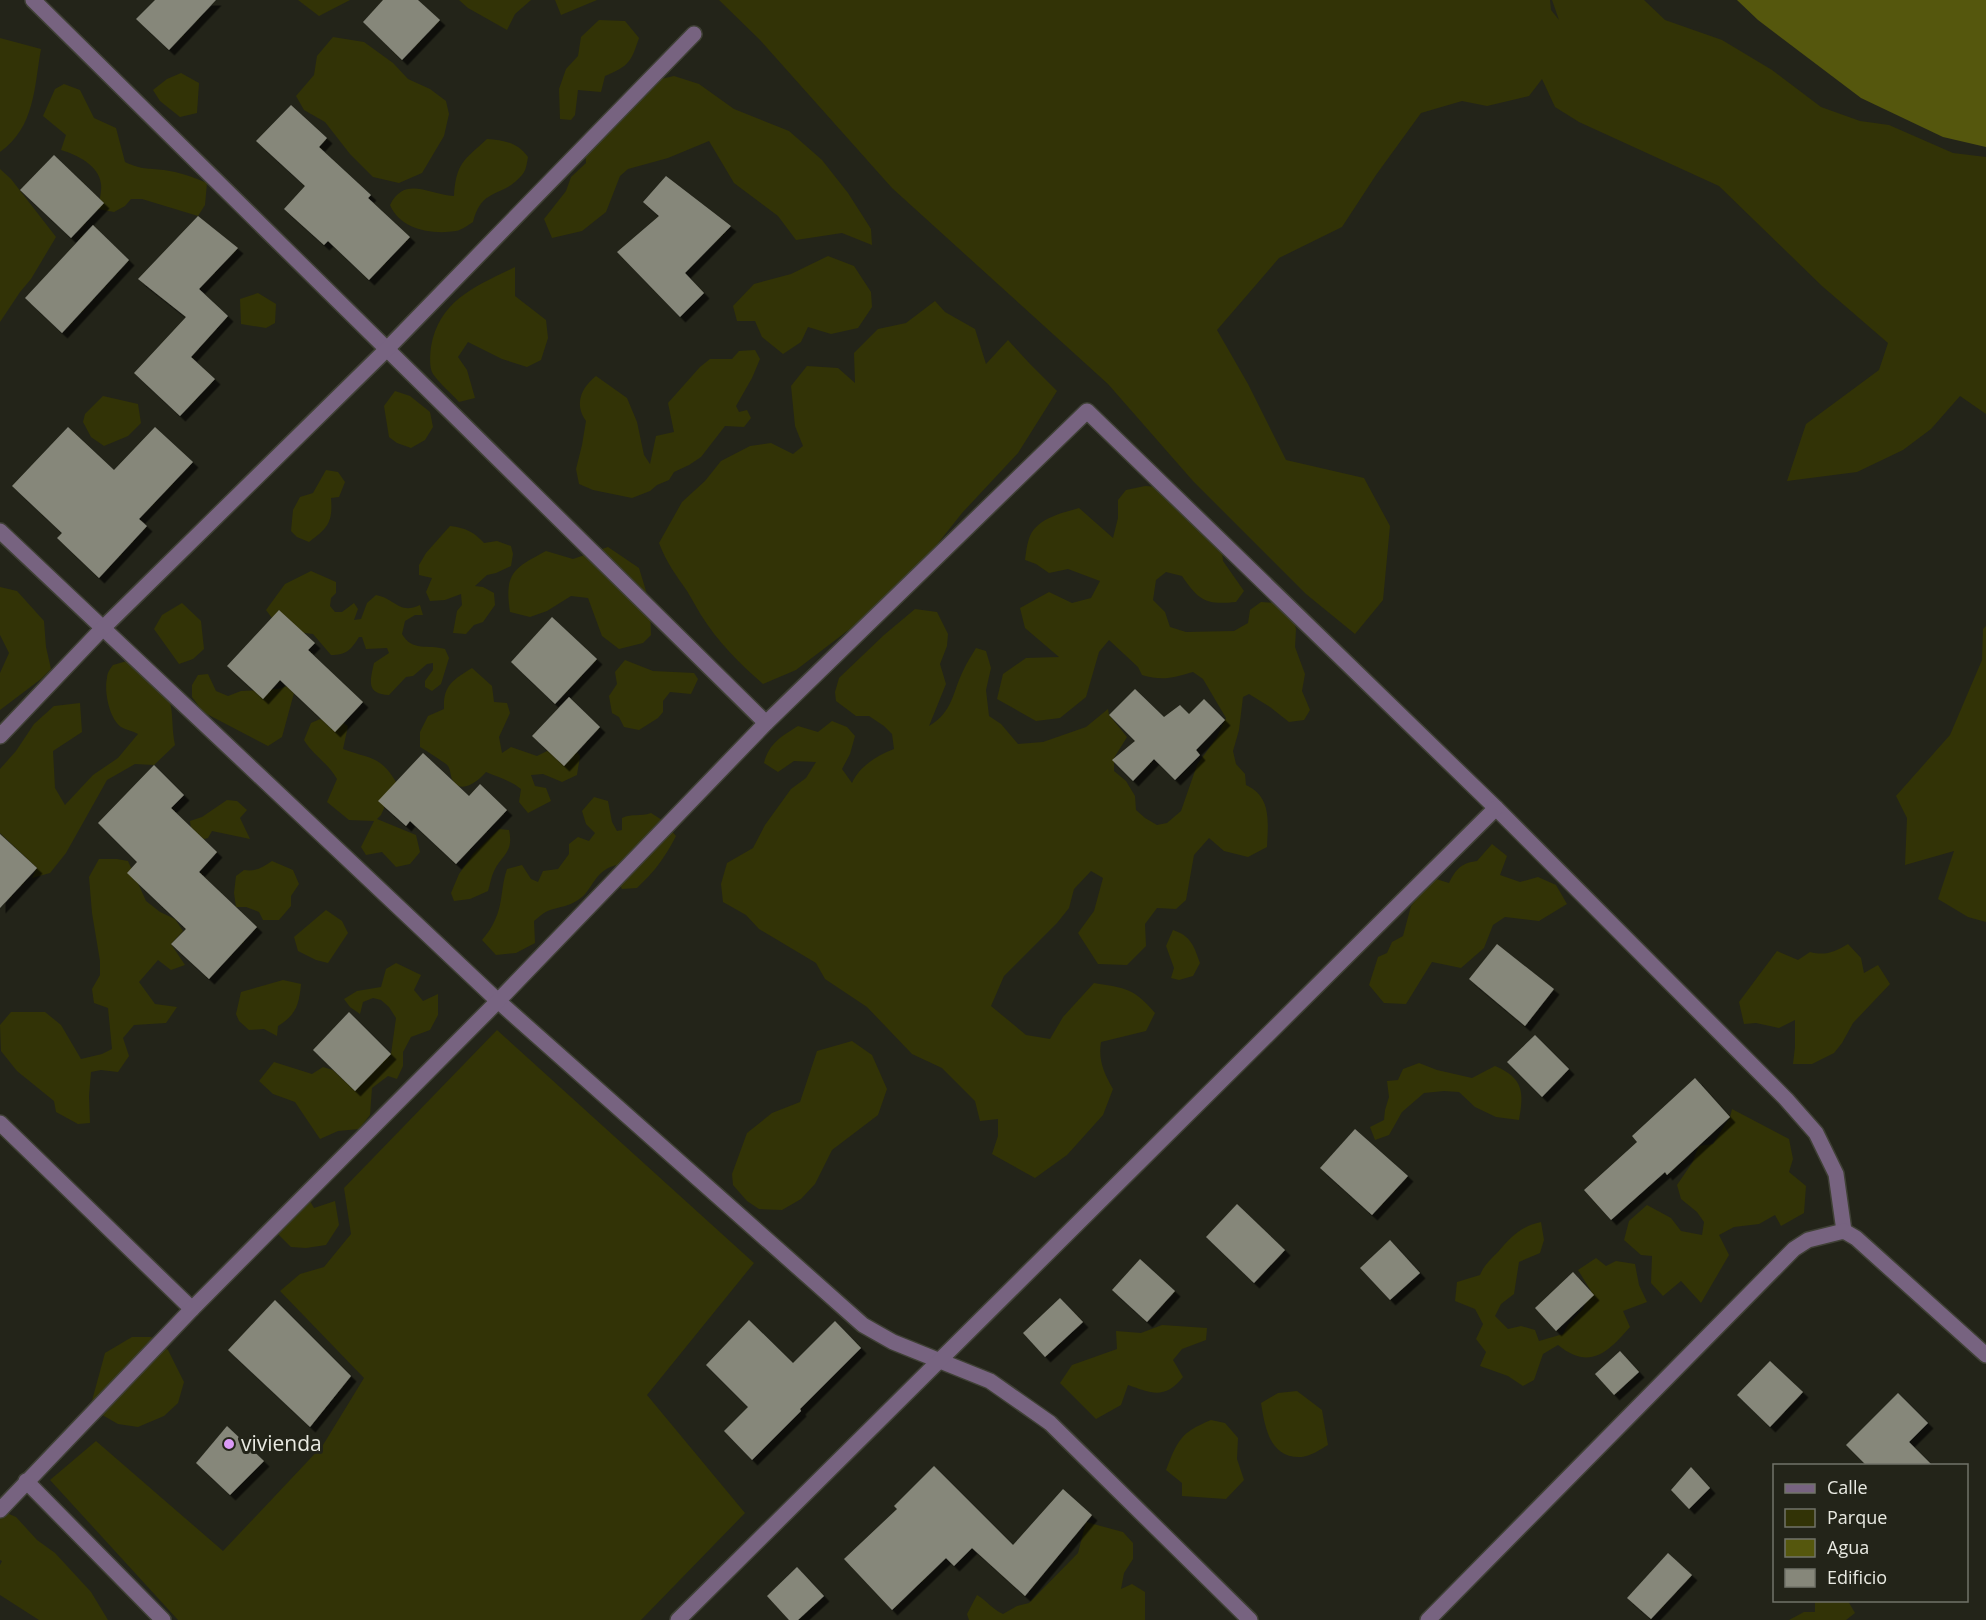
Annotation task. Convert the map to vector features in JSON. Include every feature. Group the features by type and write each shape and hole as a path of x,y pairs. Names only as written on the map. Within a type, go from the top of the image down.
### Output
{"street":[{"path":"33,0 766,723"},
{"path":"0,736 102,629 387,349 694,34"},
{"path":"0,1510 192,1309 498,1000 766,723 1088,411 1496,808 1786,1099 1815,1133 1836,1174 1844,1231"},
{"path":"0,531 498,1000 863,1325 893,1342 990,1381 1050,1423 1250,1620"},
{"path":"678,1620 1496,808"},
{"path":"0,1123 192,1309"},
{"path":"1428,1620 1794,1249 1808,1240 1844,1231 1856,1238 1986,1355"},
{"path":"26,1481 163,1620"}],"green space":[{"path":"298,0 350,0 319,16"},
{"path":"459,0 531,0 515,14 507,30 468,8"},
{"path":"555,0 597,0 561,15"},
{"path":"719,0 1550,0 1551,10 1559,20 1552,0 1644,0 1665,20 1722,40 1772,70 1821,107 1860,121 1889,125 1953,153 1986,157 1986,414 1960,396 1931,429 1903,450 1857,472 1787,481 1806,424 1879,370 1888,343 1822,286 1719,186 1579,122 1555,107 1542,79 1529,96 1487,106 1462,101 1421,113 1342,227 1279,258 1217,330 1248,384 1286,460 1364,478 1390,526 1383,600 1355,634 1306,594 1193,481 1108,384 892,188 760,40"},
{"path":"599,20 625,21 639,38 634,53 624,66 605,76 601,92 578,90 575,115 571,120 560,119 559,89 566,69 578,56 581,37"},
{"path":"333,37 364,42 393,63 408,79 430,89 446,101 449,114 444,136 422,173 399,183 373,177 350,154 325,122 304,110 296,96 314,75 317,56"},
{"path":"0,38 41,49 27,119 12,142 0,152"},
{"path":"181,73 199,83 197,113 180,117 160,101 153,90 167,79"},
{"path":"674,76 699,84 734,109 789,131 822,160 848,193 871,229 872,245 842,233 796,240 778,216 734,183 709,141 668,158 628,169 620,176 606,212 582,231 552,238 544,219 566,191 571,177 586,163 585,140 639,84"},
{"path":"64,84 80,90 94,118 116,128 125,162 140,168 181,173 207,183 205,205 198,216 142,199 131,199 125,206 114,212 98,209 101,187 96,171 80,158 61,150 66,135 43,116 55,89"},
{"path":"487,139 505,141 515,145 524,152 528,159 523,173 515,182 482,203 473,222 463,229 437,232 417,228 401,220 390,205 396,196 403,191 418,189 454,196 459,169 472,152"},
{"path":"0,169 11,179 56,237 31,279 0,322"},
{"path":"828,256 854,266 871,292 872,307 858,328 831,334 808,327 801,342 783,354 762,337 755,321 737,321 733,306 754,284 791,274"},
{"path":"515,267 515,296 546,320 548,338 541,360 527,367 502,359 468,342 458,357 467,370 475,398 459,402 433,374 430,361 435,331 442,317 461,296"},
{"path":"258,293 276,304 275,323 266,328 241,324 240,299"},
{"path":"935,301 945,312 975,329 986,364 1008,340 1057,391 1018,453 962,513 920,566 867,616 796,670 763,684 729,652 707,625 668,562 659,543 682,502 705,481 721,461 750,446 771,443 793,454 803,446 795,426 791,386 807,366 838,368 855,383 854,353 878,329 906,323"},
{"path":"755,350 760,359 736,406 739,412 747,410 751,418 744,427 725,426 701,457 674,472 669,480 632,498 593,490 579,484 576,469 586,421 582,415 580,402 586,386 596,376 627,398 637,422 644,455 650,464 656,436 674,432 668,403 700,367 710,359 732,359 739,351"},
{"path":"395,391 410,396 430,412 433,427 425,440 411,448 389,437 384,406"},
{"path":"103,396 138,404 141,423 128,436 104,446 91,437 83,422 85,414"},
{"path":"326,470 338,472 345,482 339,497 331,498 328,524 309,542 297,537 291,531 293,510 300,497 313,493"},
{"path":"1145,486 1162,487 1186,513 1191,524 1212,534 1222,550 1223,561 1244,591 1236,602 1210,602 1193,591 1182,576 1166,572 1156,580 1153,600 1165,612 1170,627 1186,632 1234,631 1248,623 1250,610 1261,602 1276,603 1292,614 1296,629 1295,647 1305,674 1302,691 1310,710 1304,720 1289,722 1249,694 1243,697 1239,730 1233,751 1236,764 1245,774 1246,785 1260,796 1267,811 1267,847 1248,857 1224,851 1209,838 1194,855 1186,900 1176,909 1157,908 1145,924 1146,946 1127,965 1098,964 1078,933 1094,911 1103,878 1091,871 1074,889 1069,908 1057,923 1004,976 991,1006 1026,1035 1050,1039 1063,1017 1094,983 1128,990 1141,998 1155,1013 1146,1031 1101,1042 1102,1066 1113,1089 1103,1115 1067,1155 1035,1178 992,1154 998,1136 998,1119 980,1121 975,1101 942,1068 912,1054 867,1007 825,979 816,963 759,929 746,915 723,902 721,884 727,863 753,848 765,825 791,789 806,778 816,762 794,761 778,772 764,763 769,750 782,737 798,726 818,732 832,721 847,727 855,736 850,754 842,769 852,783 869,762 894,749 892,734 884,726 869,716 856,716 836,701 835,692 839,678 915,609 937,612 948,634 947,646 940,664 946,684 929,726 948,707 965,666 976,648 986,651 991,668 986,690 989,716 1001,724 1018,744 1043,742 1086,727 1108,709 1109,715 1127,737 1114,758 1114,771 1126,781 1135,796 1136,810 1157,825 1167,823 1181,811 1197,765 1217,737 1226,718 1203,679 1193,672 1168,678 1142,675 1138,667 1109,640 1099,652 1086,697 1060,718 1036,721 997,699 1003,674 1026,658 1059,657 1025,628 1020,608 1049,592 1072,603 1091,598 1100,581 1068,569 1049,573 1025,560 1028,542 1034,530 1051,517 1079,508 1113,538 1118,518 1118,500 1126,490"},
{"path":"450,526 469,531 484,543 497,541 511,546 513,554 511,566 487,575 475,586 483,587 494,593 495,605 483,622 474,625 466,634 453,633 457,611 462,605 461,594 445,600 430,601 426,592 432,578 419,575 419,565 426,553"},
{"path":"608,547 639,568 650,604 651,635 643,643 619,649 602,636 588,598 571,596 547,611 530,617 510,612 510,580 519,567 526,562 546,551 573,559"},
{"path":"311,571 336,582 336,593 331,598 330,606 335,612 342,612 354,603 358,609 354,620 361,619 367,603 376,595 402,607 413,608 420,605 423,615 415,615 405,621 402,634 406,640 416,645 445,649 449,658 441,684 432,691 425,687 425,681 433,670 433,663 427,664 413,676 406,677 389,695 376,692 371,685 374,663 389,653 387,648 366,649 362,637 359,637 348,651 331,655 313,634 281,630 266,610 285,584"},
{"path":"0,587 17,591 44,621 51,669 0,710 0,673 9,653 0,635"},
{"path":"182,603 201,621 204,649 193,659 179,664 154,629 162,615"},
{"path":"1986,626 1986,922 1968,917 1938,899 1954,851 1905,865 1907,818 1896,796 1950,735 1982,660 1983,629"},
{"path":"625,660 653,671 694,673 698,679 691,694 670,692 663,701 663,712 658,718 639,730 624,727 619,717 612,713 609,696 617,684 615,672"},
{"path":"127,661 155,679 165,691 171,707 175,745 154,765 135,764 107,780 66,853 50,873 32,878 37,868 0,833 0,769 16,751 34,724 54,706 80,703 82,732 53,751 55,788 65,805 93,775 118,758 138,734 117,723 107,697 106,683 109,671 113,665"},
{"path":"472,668 492,686 494,702 507,703 510,713 499,737 502,753 511,747 537,756 559,745 572,745 580,756 577,775 562,782 543,774 531,775 535,786 546,788 551,801 528,813 519,802 521,789 517,786 486,772 470,785 461,787 452,779 448,766 420,747 420,732 428,716 444,709 445,694 450,684"},
{"path":"208,674 216,691 228,696 241,691 278,689 290,685 294,693 282,737 268,746 203,712 192,697 192,685 198,675"},
{"path":"327,716 348,726 343,749 379,762 396,782 377,819 416,835 420,852 410,864 396,867 382,852 366,855 361,847 374,821 349,820 327,802 337,779 304,740 311,723"},
{"path":"594,797 608,801 612,822 617,831 622,830 622,818 651,813 662,820 676,836 654,870 637,888 622,889 613,873 616,865 608,868 578,900 548,911 534,921 535,943 516,953 496,955 482,940 498,914 507,869 522,865 531,879 538,882 543,871 558,869 569,854 569,844 578,837 589,841 595,833 586,824 582,811"},
{"path":"227,800 237,801 247,810 240,818 250,839 212,831 208,838 204,839 191,829 190,821 202,817"},
{"path":"499,829 509,830 510,844 494,871 488,891 470,899 454,901 451,893 459,874 473,854"},
{"path":"1492,844 1507,856 1500,875 1520,882 1538,877 1556,885 1567,904 1539,921 1505,917 1493,925 1484,948 1461,968 1432,962 1406,1004 1384,1003 1369,985 1378,957 1387,953 1392,942 1403,936 1411,906 1433,878 1449,883 1460,867 1477,861"},
{"path":"99,859 128,861 146,901 160,912 175,919 183,931 171,944 185,965 171,970 158,960 139,982 155,1004 177,1007 166,1023 134,1025 123,1038 129,1056 118,1072 101,1070 91,1072 90,1123 78,1124 56,1112 54,1101 17,1071 1,1051 0,1025 11,1012 45,1012 61,1025 81,1059 112,1049 108,1008 94,1003 92,989 100,975 100,961 89,877"},
{"path":"272,861 293,870 299,884 291,896 291,906 279,920 263,920 259,912 246,907 236,907 234,893 236,876 244,870 256,870"},
{"path":"326,910 342,921 348,933 328,963 298,951 294,937"},
{"path":"1173,930 1184,935 1191,942 1200,963 1193,976 1179,980 1171,978 1174,968 1166,946"},
{"path":"1848,944 1861,958 1864,973 1878,965 1890,984 1853,1023 1834,1053 1812,1064 1793,1064 1795,1020 1779,1028 1756,1023 1744,1024 1739,1002 1777,951 1798,960 1810,952 1820,954 1830,952"},
{"path":"396,963 421,975 414,990 423,1001 438,994 438,1015 430,1030 411,1037 403,1052 403,1066 397,1079 388,1076 372,1088 370,1115 359,1129 338,1131 320,1139 295,1102 273,1094 259,1081 274,1062 312,1074 323,1067 333,1070 355,1091 391,1054 396,1018 381,1000 373,998 363,1002 360,1014 344,999 357,991 381,987 386,969"},
{"path":"283,980 301,984 298,1004 293,1013 278,1026 277,1036 264,1029 249,1030 239,1021 236,1014 241,992"},
{"path":"497,1030 754,1263 647,1395 745,1513 641,1620 178,1620 50,1480 96,1441 223,1551 323,1445 364,1378 280,1291 300,1274 324,1267 351,1234 344,1188"},
{"path":"852,1041 872,1055 887,1089 878,1115 832,1150 815,1184 801,1199 782,1210 759,1209 747,1201 733,1185 732,1174 747,1133 772,1113 800,1102 817,1051"},
{"path":"1419,1063 1437,1070 1472,1078 1495,1066 1505,1071 1517,1081 1520,1087 1519,1120 1496,1117 1475,1107 1459,1092 1424,1093 1402,1112 1389,1135 1375,1140 1370,1127 1384,1120 1389,1097 1387,1081 1398,1080 1403,1069"},
{"path":"1732,1109 1789,1139 1793,1159 1789,1172 1806,1186 1804,1213 1781,1226 1775,1215 1759,1224 1734,1227 1719,1235 1729,1255 1701,1303 1681,1281 1663,1296 1651,1283 1652,1256 1641,1255 1624,1240 1629,1221 1647,1205 1671,1218 1681,1231 1702,1235 1704,1222 1697,1212 1681,1199 1677,1185 1692,1163 1699,1146 1713,1144 1730,1117"},
{"path":"303,1189 314,1208 335,1201 339,1225 326,1245 306,1248 291,1247 278,1234 287,1205"},
{"path":"1541,1222 1544,1240 1540,1253 1519,1262 1514,1294 1501,1304 1495,1316 1508,1329 1521,1326 1535,1330 1539,1341 1563,1334 1583,1309 1591,1291 1578,1270 1596,1258 1606,1266 1616,1261 1635,1264 1639,1285 1647,1302 1623,1311 1630,1327 1606,1351 1598,1355 1580,1357 1558,1345 1543,1354 1534,1380 1523,1386 1508,1376 1480,1366 1486,1352 1476,1339 1483,1324 1475,1309 1455,1301 1457,1282 1480,1275 1488,1262 1512,1237 1522,1229"},
{"path":"1162,1325 1207,1328 1206,1340 1182,1349 1173,1360 1183,1377 1170,1389 1157,1393 1128,1385 1121,1405 1096,1419 1060,1383 1072,1365 1117,1349 1116,1331 1141,1333"},
{"path":"132,1337 151,1337 168,1350 184,1382 178,1403 164,1416 138,1427 118,1424 90,1408 105,1353"},
{"path":"1297,1391 1322,1410 1328,1445 1302,1457 1283,1453 1276,1447 1267,1432 1261,1403 1278,1393"},
{"path":"1211,1420 1225,1423 1238,1438 1237,1459 1244,1480 1226,1499 1182,1496 1182,1483 1166,1470 1181,1439 1193,1429"},
{"path":"0,1510 16,1517 37,1540 55,1553 91,1592 108,1620 39,1620 0,1595 2,1561 0,1560"},
{"path":"1086,1522 1123,1532 1133,1543 1133,1559 1124,1573 1121,1589 1132,1584 1145,1592 1145,1620 969,1620 967,1614 977,1595 1003,1614 1017,1606 1029,1603 1078,1553"},
{"path":"1815,1602 1849,1602 1855,1613 1846,1620 1789,1620 1804,1612 1815,1612"}],"water":[{"path":"1737,0 1986,0 1986,147 1943,137 1861,98 1758,20"}],"building":[{"path":"155,0 216,0 169,50 136,19"},
{"path":"383,0 418,0 440,20 402,60 363,22"},
{"path":"291,105 327,138 319,147 371,195 368,198 410,237 369,280 328,241 324,245 284,209 305,186 256,141"},
{"path":"54,155 104,203 71,238 20,190"},
{"path":"666,176 731,226 685,273 704,293 680,317 617,252 659,216 643,202"},
{"path":"198,216 238,248 199,289 228,316 191,357 215,379 180,416 134,373 186,317 138,279"},
{"path":"93,225 129,260 62,333 25,298"},
{"path":"68,427 114,470 155,427 193,462 139,519 147,526 99,578 57,538 62,533 12,486"},
{"path":"279,610 315,643 308,650 363,702 335,732 280,680 263,699 227,666"},
{"path":"552,617 597,659 555,704 511,662"},
{"path":"1135,689 1164,717 1180,705 1189,714 1204,699 1225,720 1196,750 1200,755 1175,780 1154,759 1133,781 1112,760 1135,741 1109,715"},
{"path":"569,697 600,727 564,766 532,736"},
{"path":"423,753 469,796 480,784 507,810 456,864 410,821 406,826 378,801"},
{"path":"154,765 184,795 171,808 217,852 199,872 257,927 209,979 171,944 186,929 127,873 137,862 98,823"},
{"path":"0,834 37,868 0,908"},
{"path":"1497,944 1554,989 1525,1026 1469,979"},
{"path":"349,1012 391,1054 355,1091 313,1050"},
{"path":"1535,1035 1569,1069 1542,1097 1507,1062"},
{"path":"1695,1078 1730,1117 1667,1175 1665,1172 1611,1220 1584,1190 1637,1142 1632,1136"},
{"path":"1355,1129 1408,1176 1372,1215 1320,1168"},
{"path":"1237,1204 1285,1250 1254,1283 1206,1237"},
{"path":"1390,1240 1420,1273 1390,1300 1360,1268"},
{"path":"1140,1259 1175,1291 1147,1322 1112,1290"},
{"path":"1573,1272 1594,1295 1556,1331 1535,1308"},
{"path":"1060,1298 1083,1322 1045,1357 1023,1333"},
{"path":"275,1300 351,1376 310,1427 228,1350"},
{"path":"749,1320 793,1363 835,1321 861,1348 752,1460 724,1431 748,1407 706,1365"},
{"path":"1620,1351 1639,1372 1614,1395 1595,1374"},
{"path":"1770,1361 1803,1392 1770,1427 1737,1395"},
{"path":"1898,1393 1928,1423 1909,1442 1931,1464 1865,1464 1846,1445"},
{"name":"vivienda","path":"227,1426 264,1461 230,1495 196,1463"},
{"path":"934,1466 1013,1545 1063,1489 1092,1515 1025,1596 972,1548 954,1566 946,1558 892,1610 844,1559 897,1509 894,1506"},
{"path":"1691,1467 1710,1488 1689,1509 1671,1490"},
{"path":"1668,1553 1692,1575 1651,1619 1627,1598"},
{"path":"797,1567 824,1596 798,1620 789,1620 767,1596"}],"place":[{"name":"vivienda","path":"229,1444"}]}
